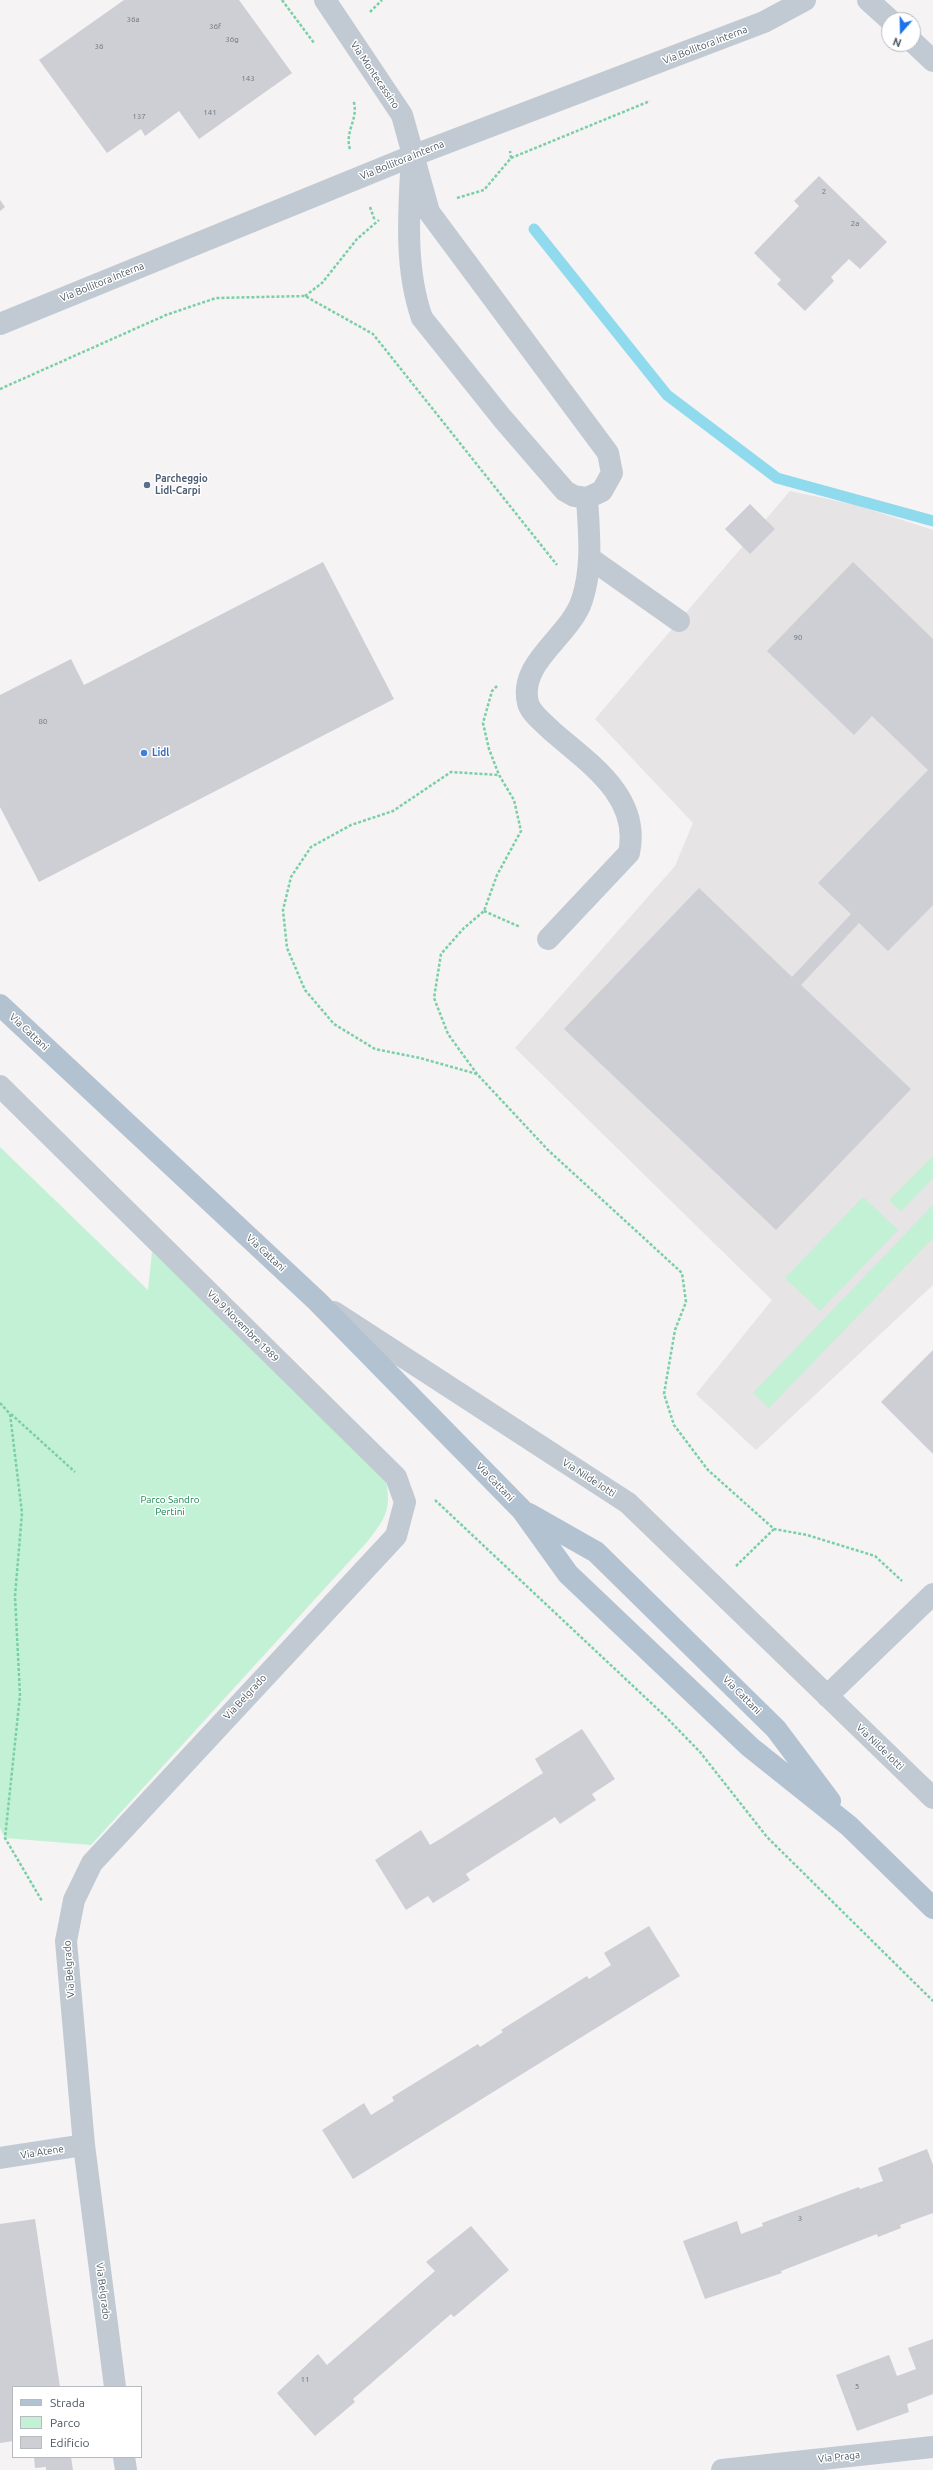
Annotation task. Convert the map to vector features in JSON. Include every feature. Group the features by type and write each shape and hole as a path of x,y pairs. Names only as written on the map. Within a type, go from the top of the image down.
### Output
{"main road":[{"name":"Via Cattani","path":"0,1005 317,1301 522,1510 568,1574 750,1747 849,1826 933,1908"},
{"name":"Via Cattani","path":"522,1510 596,1552 776,1729 849,1826"}],"street":[{"name":"Via Montecassino","path":"325,0 402,116 412,156"},
{"name":"Via Bollitora Interna","path":"0,324 412,156 764,22 805,0"},
{"path":"868,0 881,12"},
{"path":"921,50 933,61"},
{"path":"412,156 429,212 611,458 613,467 611,479 602,491 587,498 574,496 565,492 502,418 422,318 416,301 408,222 412,156"},
{"path":"548,940 629,852 632,837 629,815 619,794 599,773 538,719 528,703 527,683 535,663 575,618 582,598 591,559 587,498"},
{"path":"591,559 679,621"},
{"name":"Via 9 Novembre 1989","path":"0,1086 396,1478 405,1502 396,1536 351,1582"},
{"name":"Via Nilde Iotti","path":"317,1301 628,1503 933,1798"},
{"name":"Via Belgrado","path":"115,2386 84,2145 66,1941 74,1900 92,1862 351,1582"},
{"path":"827,1696 929,1598"},
{"name":"Via Atene","path":"0,2158 84,2145"},
{"name":"Via Praga","path":"722,2470 933,2447"},
{"path":"124,2458 126,2470"}],"path":[{"path":"282,0 319,49"},
{"path":"352,98 354,116"},
{"path":"0,389 166,315 216,298 305,296 373,334 558,566 556,573"},
{"path":"501,682 492,691 483,723 489,750 499,775 514,800 521,831 497,875 484,911 464,928 440,954 434,998 448,1034 477,1074 548,1150 682,1273 686,1302 675,1330 664,1394 674,1425 708,1470 774,1528 807,1535 875,1556 929,1598"},
{"path":"477,1074 420,1058 375,1049 334,1024 306,990 287,948 283,910 291,877 311,846 352,825 393,811 451,772 499,775"},
{"path":"484,911 548,940"},
{"path":"0,1403 10,1414 75,1472"},
{"path":"10,1414 22,1513 15,1596 20,1695 5,1838 66,1941"},
{"path":"396,1478 441,1504 665,1716 700,1752 767,1837 933,2001"},
{"path":"715,1588 774,1528"}],"shaded area":[{"path":"790,491 856,505 933,530 933,1285 756,1450 696,1394 772,1300 515,1048 675,866 693,823 595,719"}],"green space":[{"name":"Parco Sandro Pertini","path":"0,1147 148,1290 152,1252 385,1476 387,1487 388,1504 386,1512 379,1526 367,1542 91,1845 5,1838 0,1828"},
{"path":"933,1156 933,1178 901,1211 889,1200"},
{"path":"863,1197 898,1230 820,1311 785,1278"},
{"path":"933,1205 933,1238 769,1408 753,1393"}],"building":[{"path":"124,0 239,0 292,73 199,139 179,111 145,136 141,129 107,153 39,60"},
{"path":"819,176 887,242 860,269 849,259 831,277 834,281 805,311 777,284 781,280 754,253 799,206 794,201"},
{"path":"0,200 5,207 0,211"},
{"path":"750,504 775,529 750,554 725,529"},
{"name":"Lidl","path":"323,562 394,699 39,882 0,807 0,695 71,659 84,685"},
{"path":"853,562 933,639 933,905 888,951 859,923 801,985 911,1089 776,1230 564,1029 699,888 792,977 851,914 818,883 928,770 872,716 854,735 767,651"},
{"path":"933,1350 933,1454 881,1402"},
{"path":"582,1729 615,1779 592,1794 596,1800 560,1824 555,1817 466,1874 470,1880 433,1903 428,1896 406,1910 375,1860 421,1830 430,1845 442,1838 543,1773 535,1759"},
{"path":"649,1926 680,1976 353,2179 322,2130 364,2103 371,2115 394,2101 392,2097 478,2044 480,2047 503,2032 501,2030 587,1976 589,1979 611,1965 604,1953"},
{"path":"927,2149 933,2165 933,2213 900,2225 901,2228 878,2237 877,2234 781,2271 782,2273 705,2299 683,2241 737,2221 741,2234 763,2226 762,2223 859,2187 860,2189 883,2181 878,2168"},
{"path":"35,2219 60,2386 12,2386 12,2441 0,2443 0,2224"},
{"path":"471,2226 509,2270 454,2317 451,2314 353,2399 355,2402 315,2436 277,2393 318,2354 327,2365 435,2271 426,2262"},
{"path":"933,2339 933,2394 907,2404 909,2412 857,2431 836,2375 889,2355 897,2376 916,2369 908,2348"},
{"path":"34,2458 71,2458 73,2470 46,2470 46,2467 35,2468"}],"waterway":[{"path":"534,229 667,395 777,478 933,521"}],"place":[{"name":"Parcheggio Lidl-Carpi","path":"147,485"},
{"name":"Lidl","path":"144,753"}]}
